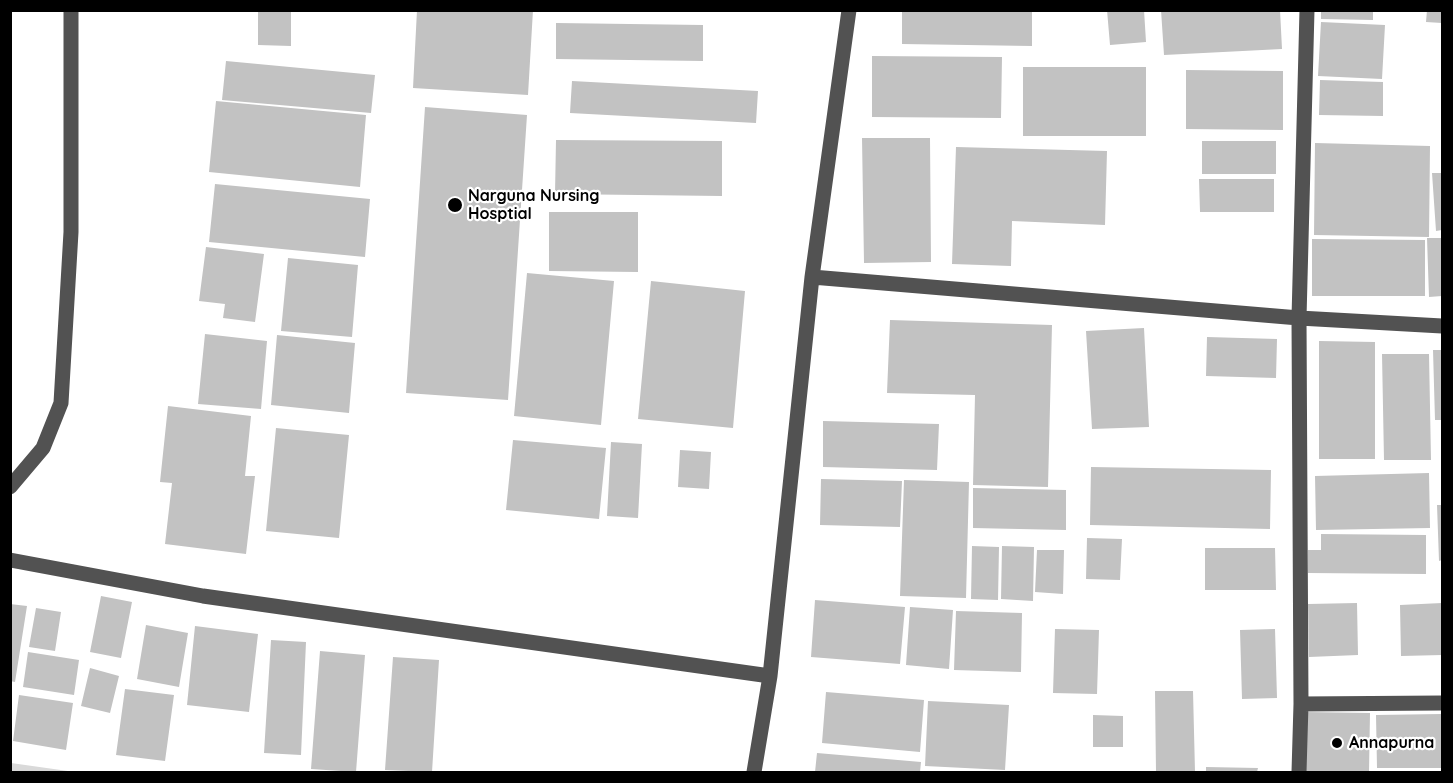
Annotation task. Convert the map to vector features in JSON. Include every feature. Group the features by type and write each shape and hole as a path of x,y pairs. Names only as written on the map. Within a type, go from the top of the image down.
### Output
{"street":[{"path":"10,487 43,448 61,403 71,232 71,10"},
{"path":"754,772 770,676 812,277 849,10"},
{"path":"1299,772 1301,704 1299,318 1307,10"},
{"path":"812,277 1299,318 1443,326"},
{"path":"10,560 203,596 770,676"},
{"path":"1301,704 1443,703"}],"shaded area":[{"path":"11,763 75,772 11,772"}],"building":[{"path":"258,10 291,10 291,46 258,45"},
{"path":"417,10 533,10 528,95 413,88"},
{"path":"902,10 1032,10 1032,46 902,44"},
{"path":"1107,10 1144,10 1146,42 1110,45"},
{"path":"1161,10 1280,10 1282,49 1164,55"},
{"path":"1321,10 1373,10 1373,20 1321,19"},
{"path":"1427,10 1442,10 1442,23 1426,22"},
{"path":"1321,22 1385,25 1382,79 1318,76"},
{"path":"556,23 703,25 703,61 556,59"},
{"path":"872,56 1002,57 1001,118 872,117"},
{"path":"226,61 375,75 371,113 222,100"},
{"path":"1023,67 1146,67 1146,136 1023,136"},
{"path":"1186,70 1283,71 1283,130 1186,129"},
{"path":"1320,80 1383,82 1383,116 1319,115"},
{"path":"572,81 758,91 756,123 570,113"},
{"path":"216,101 366,115 360,187 209,172"},
{"path":"425,107 527,115 508,400 406,393"},
{"path":"862,138 930,138 931,262 864,263"},
{"path":"556,140 722,141 722,196 555,194"},
{"path":"1202,141 1276,141 1276,174 1202,174"},
{"path":"1315,143 1430,146 1429,237 1314,235"},
{"path":"956,147 1107,151 1105,225 1012,221 1011,266 952,264"},
{"path":"1432,173 1442,173 1442,230 1436,231"},
{"path":"1199,179 1274,179 1274,212 1200,212"},
{"path":"215,184 370,199 365,257 209,242"},
{"path":"549,212 638,212 638,272 549,271"},
{"path":"1427,238 1442,238 1442,296 1429,297"},
{"path":"1312,239 1425,240 1425,296 1312,296"},
{"path":"206,247 264,254 255,322 223,318 225,304 199,301"},
{"path":"288,258 358,265 352,337 281,331"},
{"path":"527,273 614,281 601,425 514,416"},
{"path":"651,281 745,291 733,428 638,419"},
{"path":"890,320 1052,325 1048,487 973,485 975,395 887,393"},
{"path":"1144,328 1149,427 1092,429 1086,331"},
{"path":"205,334 267,341 261,409 198,404"},
{"path":"277,335 355,343 349,413 271,405"},
{"path":"1207,337 1277,339 1276,378 1206,376"},
{"path":"1319,341 1375,342 1375,459 1319,459"},
{"path":"1433,350 1442,350 1442,420 1435,420"},
{"path":"1382,354 1429,354 1431,460 1384,460"},
{"path":"168,406 251,416 245,476 255,476 246,554 165,544 172,483 160,482"},
{"path":"823,421 939,424 937,470 823,467"},
{"path":"276,428 349,435 339,538 266,531"},
{"path":"513,440 606,448 599,519 506,510"},
{"path":"611,442 642,444 638,518 607,516"},
{"path":"680,450 711,452 709,489 678,487"},
{"path":"1091,467 1271,470 1270,529 1090,525"},
{"path":"1429,473 1430,528 1316,530 1315,476"},
{"path":"821,479 902,481 900,527 820,525"},
{"path":"904,480 969,482 966,598 900,596"},
{"path":"973,488 1066,490 1066,530 973,528"},
{"path":"1437,505 1442,505 1442,560 1439,561"},
{"path":"1321,534 1426,535 1426,574 1308,573 1308,550 1321,550"},
{"path":"1087,538 1122,539 1120,580 1086,579"},
{"path":"972,546 999,547 998,600 971,599"},
{"path":"1002,546 1034,547 1033,601 1001,599"},
{"path":"1205,548 1275,548 1276,590 1205,590"},
{"path":"1037,550 1064,550 1063,594 1035,592"},
{"path":"101,596 132,602 121,658 90,652"},
{"path":"815,600 905,607 900,664 811,657"},
{"path":"1357,603 1358,655 1309,657 1308,604"},
{"path":"1442,603 1442,655 1401,656 1400,605"},
{"path":"10,604 27,606 15,682 10,681"},
{"path":"910,607 953,610 949,669 906,665"},
{"path":"36,608 61,612 55,651 29,647"},
{"path":"956,611 1022,613 1021,672 954,670"},
{"path":"146,625 188,633 179,687 137,679"},
{"path":"195,626 258,634 249,712 187,705"},
{"path":"1055,629 1099,630 1097,694 1053,693"},
{"path":"1275,629 1277,698 1242,699 1240,630"},
{"path":"271,640 306,642 301,755 264,753"},
{"path":"320,651 365,655 356,772 311,769"},
{"path":"28,652 79,660 74,695 23,687"},
{"path":"393,657 439,660 432,772 385,770"},
{"path":"90,668 119,676 110,713 81,706"},
{"path":"125,689 174,695 165,761 116,755"},
{"path":"1155,691 1193,691 1195,772 1156,772"},
{"path":"826,692 924,700 920,752 822,743"},
{"path":"19,695 73,703 66,750 13,741"},
{"path":"928,701 1009,705 1005,770 925,766"},
{"name":"Annapurna","path":"1305,712 1370,713 1369,772 1304,772"},
{"path":"1441,714 1441,768 1377,768 1376,715"},
{"path":"1093,715 1123,716 1123,747 1093,747"},
{"path":"817,753 921,762 920,772 815,772"},
{"path":"1206,767 1258,768 1257,772 1206,772"}],"place":[{"name":"Narguna Nursing Hosptial","path":"455,205"},
{"name":"Annapurna","path":"1337,743"}]}
